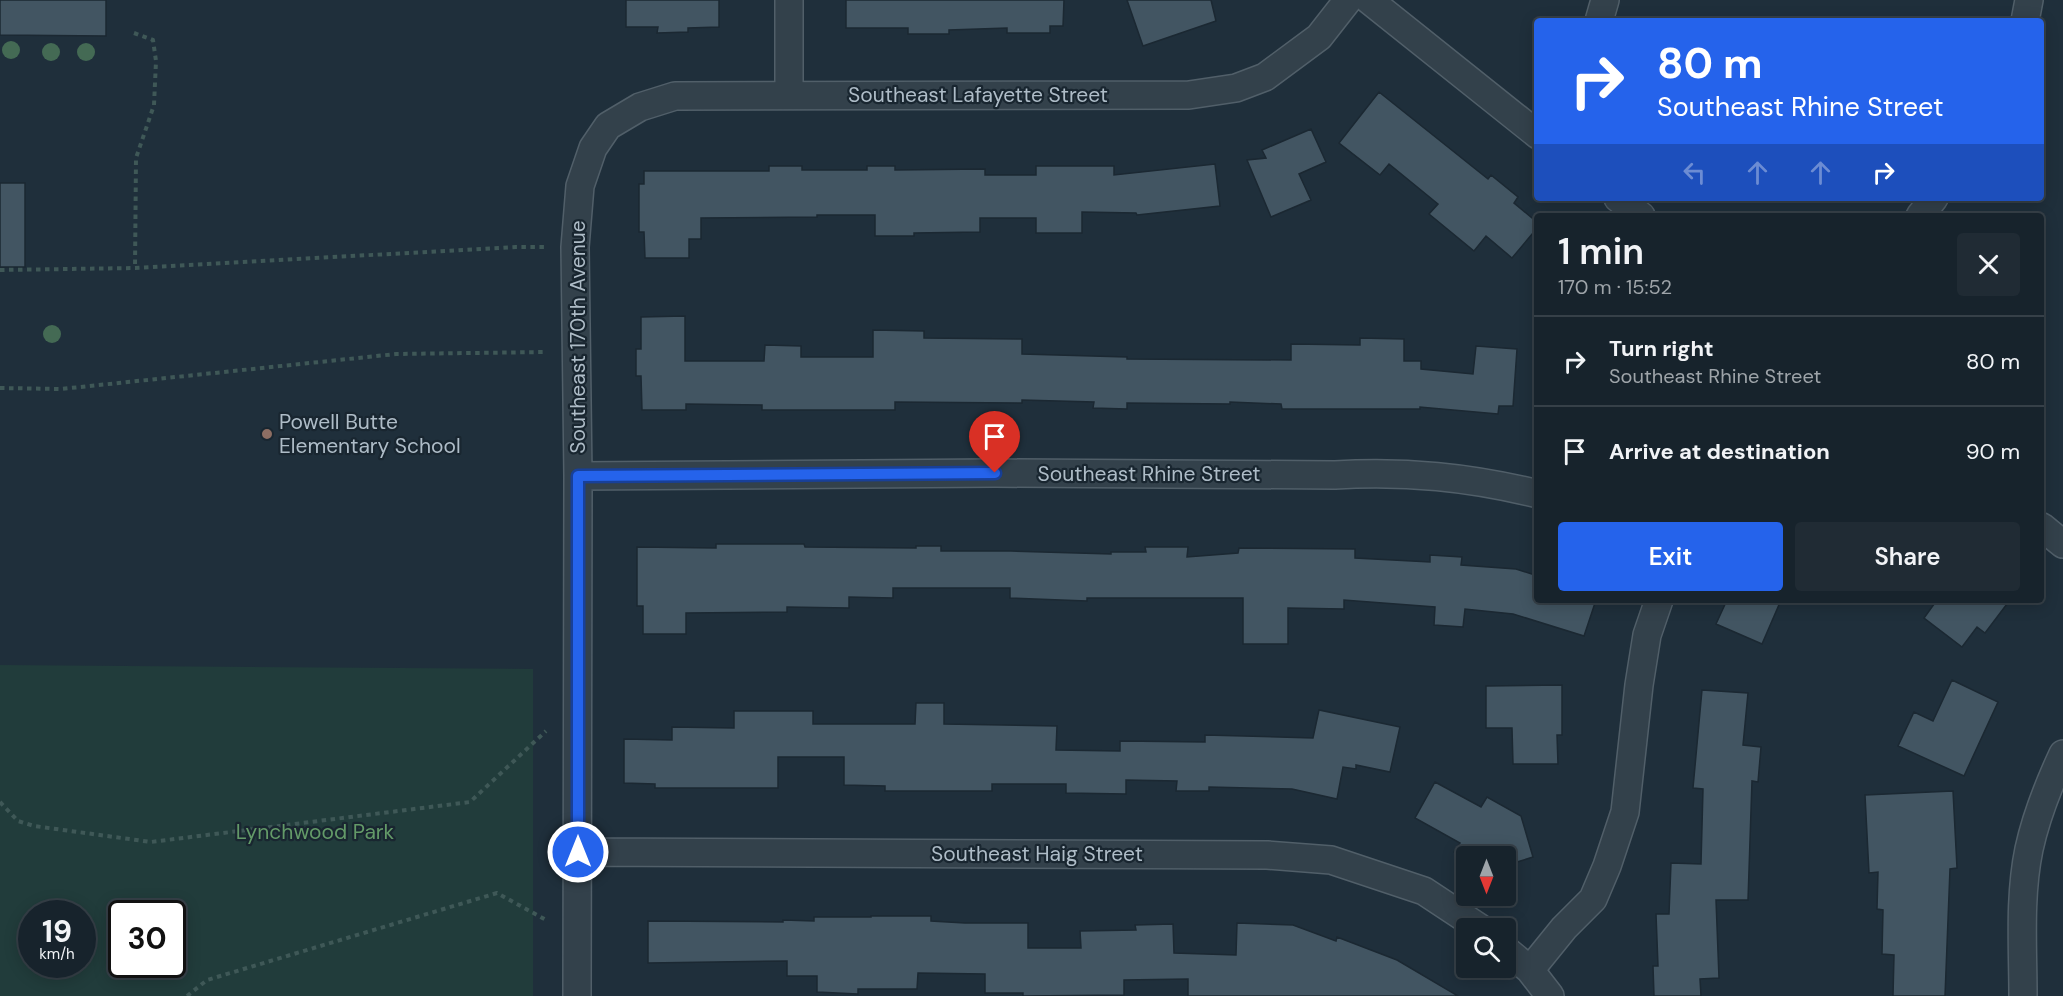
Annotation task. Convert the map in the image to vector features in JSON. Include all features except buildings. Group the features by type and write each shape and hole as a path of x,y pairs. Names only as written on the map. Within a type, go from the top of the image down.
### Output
{"street":[{"path":"789,0 789,95"},
{"name":"Southeast Lafayette Street","path":"593,148 608,126 640,107 675,96 1189,95 1236,88 1265,77 1318,37 1348,0"},
{"path":"1369,0 1534,132"},
{"path":"1600,18 1605,0"},
{"path":"2026,18 2029,0"},
{"name":"Southeast 170th Avenue","path":"577,996 578,476 575,247 580,186 593,148"},
{"path":"1622,201 1637,213"},
{"path":"1922,213 1932,201"},
{"name":"Southeast Rhine Street","path":"578,476 983,473 1335,475 1378,473 1463,478 1534,493"},
{"path":"2044,529 2063,544"},
{"path":"1530,970 1564,928 1593,899 1607,866 1625,812 1639,685 1647,635 1658,603"},
{"path":"2023,996 2023,907 2029,850 2048,786 2063,754"},
{"name":"Southeast Haig Street","path":"578,852 1255,855 1331,860 1424,891 1465,918"},
{"path":"1516,958 1530,970 1550,996"}],"path":[{"path":"134,33 153,40 156,60 154,105 136,158 135,268"},
{"path":"0,270 135,268 516,247 575,247"},
{"path":"0,388 61,389 396,354 577,352"},
{"path":"0,802 18,821 34,826 151,842 470,802 578,702"},
{"path":"187,996 207,980 497,893 577,938"}],"green space":[{"name":"Lynchwood Park","path":"0,665 533,669 533,996 0,996"}],"place":[{"name":"Powell Butte Elementary School","path":"267,434"}],"route":[{"path":"578,852 578,476 995,473"}]}
